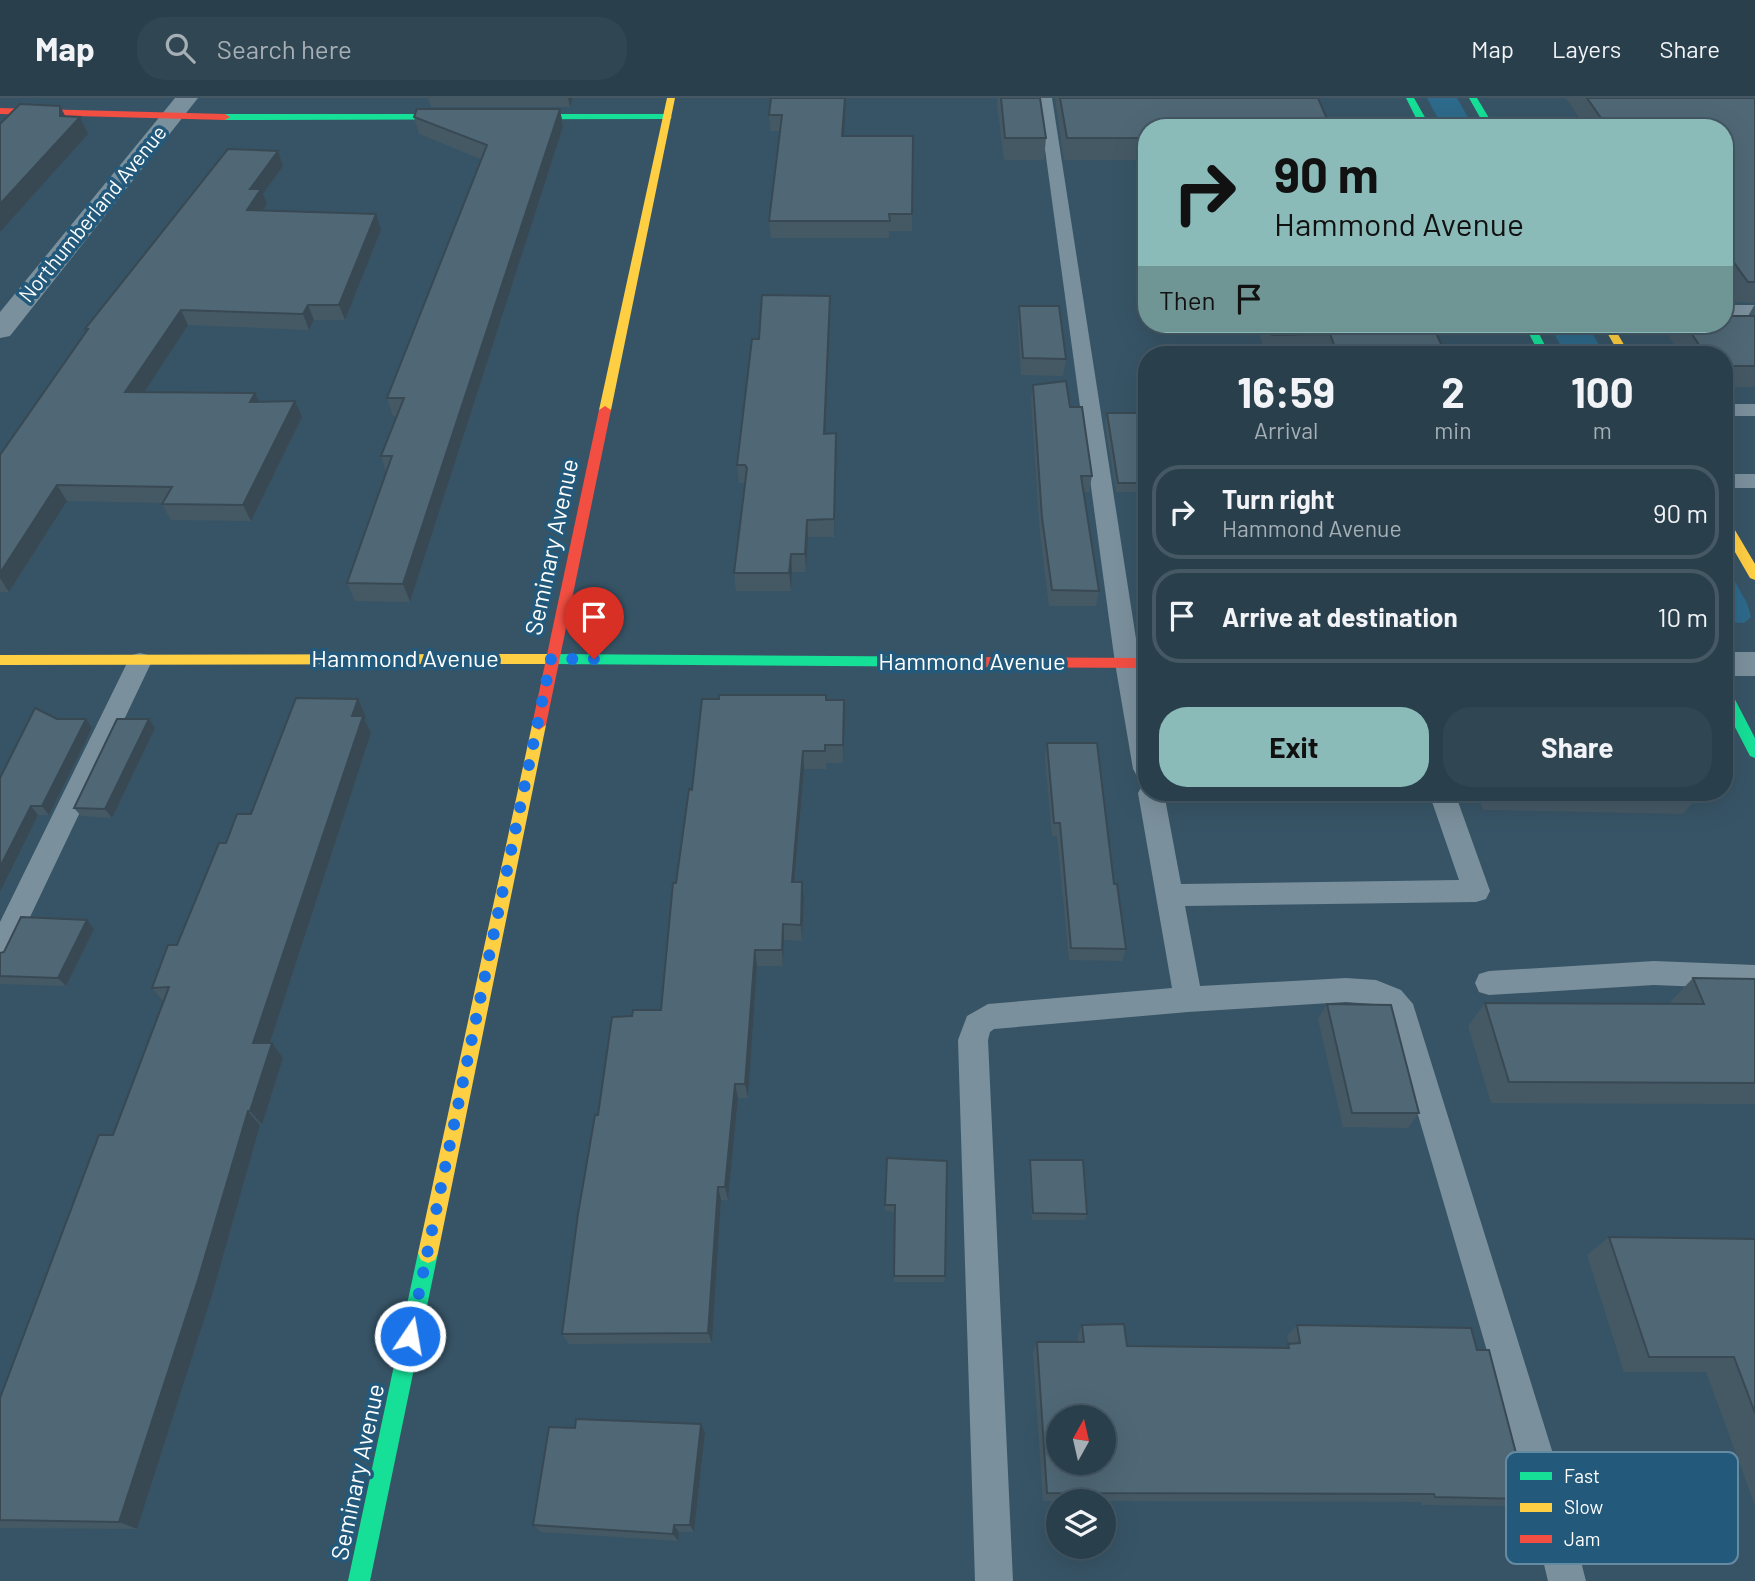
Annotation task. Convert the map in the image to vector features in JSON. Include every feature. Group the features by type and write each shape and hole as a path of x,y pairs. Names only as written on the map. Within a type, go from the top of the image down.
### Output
{"street":[{"name":"Northumberland Avenue","path":"0,330 187,98"},
{"name":"Seminary Avenue","path":"359,1581 671,98"},
{"path":"1410,98 1421,119"},
{"path":"1473,98 1486,119"},
{"path":"0,111 171,117 667,117"},
{"path":"1733,538 1755,575"},
{"name":"Hammond Avenue","path":"0,660 551,659 1136,663"},
{"path":"1733,664 1755,664"},
{"path":"1733,709 1755,752"}],"lane":[{"path":"1045,98 1138,684"},
{"path":"1733,310 1755,310"},
{"path":"1733,410 1755,410"},
{"path":"1733,481 1755,481"},
{"path":"0,951 140,661"},
{"path":"1152,801 1188,999"},
{"path":"1170,895 1476,891 1446,801"},
{"path":"1489,983 1654,973 1755,977"},
{"path":"994,1581 973,1040 977,1025 988,1017 1188,999 1366,991 1391,999 1403,1013 1535,1452"},
{"path":"1563,1564 1567,1581"}],"shaded area":[{"path":"1427,98 1457,98 1469,119 1438,119"},
{"path":"1554,333 1592,333 1600,346 1561,346"},
{"path":"1733,578 1747,603 1751,617 1744,623 1733,622"}],"building":[{"path":"771,98 845,98 842,136 913,136 912,214 889,214 890,221 769,221 782,115 769,115"},
{"path":"1001,98 1040,98 1046,138 1005,138"},
{"path":"1060,98 1318,98 1327,119 1138,119 1138,138 1067,138"},
{"path":"1587,98 1755,98 1755,282 1748,282 1733,261 1733,119 1602,119"},
{"path":"20,104 60,106 60,116 80,117 0,204 0,124"},
{"path":"417,109 560,109 403,584 347,583 392,456 381,456 404,398 387,398 487,145 414,117"},
{"path":"228,149 278,151 250,189 261,189 247,210 376,214 339,305 308,305 303,314 181,310 125,392 255,393 250,402 295,401 243,505 162,504 172,487 57,485 0,573 0,455 88,329 85,329"},
{"path":"762,295 830,296 824,434 836,433 834,519 807,520 805,554 791,554 789,573 734,573 747,468 745,465 737,465 752,339 759,339"},
{"path":"1019,306 1059,306 1066,359 1023,358"},
{"path":"1733,316 1755,316 1755,366 1733,366 1733,346 1700,346 1691,333 1733,333"},
{"path":"1271,333 1436,333 1442,346 1335,346 1330,334"},
{"path":"1066,381 1070,407 1082,407 1092,476 1081,476 1099,591 1052,590 1042,518 1033,385"},
{"path":"1107,413 1138,413 1138,483 1118,483"},
{"path":"719,695 826,695 826,700 844,700 843,745 825,745 825,751 803,751 792,882 802,882 801,925 783,924 782,950 755,950 745,1084 735,1084 725,1187 718,1187 708,1333 562,1334 578,1214 595,1115 598,1115 612,1017 632,1016 633,1010 661,1010 673,883 676,883 689,789 692,790 702,699 719,699"},
{"path":"296,698 358,699 352,716 363,716 253,1043 272,1043 248,1111 198,1280 119,1522 0,1520 0,1398 99,1135 113,1135 169,987 152,988 168,945 177,945 219,843 226,843 237,814 251,814"},
{"path":"35,708 57,719 86,719 42,806 31,806 0,867 0,778"},
{"path":"117,719 149,719 105,809 74,808"},
{"path":"1047,743 1097,743 1114,884 1117,884 1126,949 1071,948 1060,823 1054,823"},
{"path":"21,917 87,920 58,978 0,976 0,953 4,952"},
{"path":"1693,978 1755,979 1755,1083 1509,1082 1485,1003 1704,1004"},
{"path":"1327,1004 1391,1005 1419,1113 1352,1113"},
{"path":"887,1158 947,1161 945,1276 894,1276 895,1205 885,1205"},
{"path":"1030,1160 1083,1160 1087,1214 1033,1213"},
{"path":"1609,1237 1755,1239 1755,1413 1734,1357 1649,1357"},
{"path":"1124,1324 1127,1346 1289,1348 1288,1344 1300,1343 1297,1325 1471,1328 1477,1350 1489,1350 1516,1452 1506,1452 1506,1499 1435,1497 1434,1494 1116,1493 1116,1489 1047,1489 1037,1342 1084,1342 1082,1325"},
{"path":"576,1419 701,1424 690,1525 674,1525 673,1534 533,1525 549,1427 575,1428"}],"traffic: fast":[{"path":"1410,98 1421,119"},
{"path":"1473,98 1486,119"},
{"path":"225,117 667,117"},
{"path":"1534,333 1540,346"},
{"path":"551,659 978,662"},
{"path":"1733,709 1755,752"},
{"path":"359,1581 428,1253"}],"traffic: slow":[{"path":"605,410 671,98"},
{"path":"1612,333 1620,346"},
{"path":"1733,538 1755,575"},
{"path":"0,660 551,659"},
{"path":"428,1253 539,725"}],"traffic: jam":[{"path":"0,111 225,117"},
{"path":"539,725 605,410"},
{"path":"978,662 1138,663"}],"route":[{"path":"410,1336 551,659 594,659"}]}
